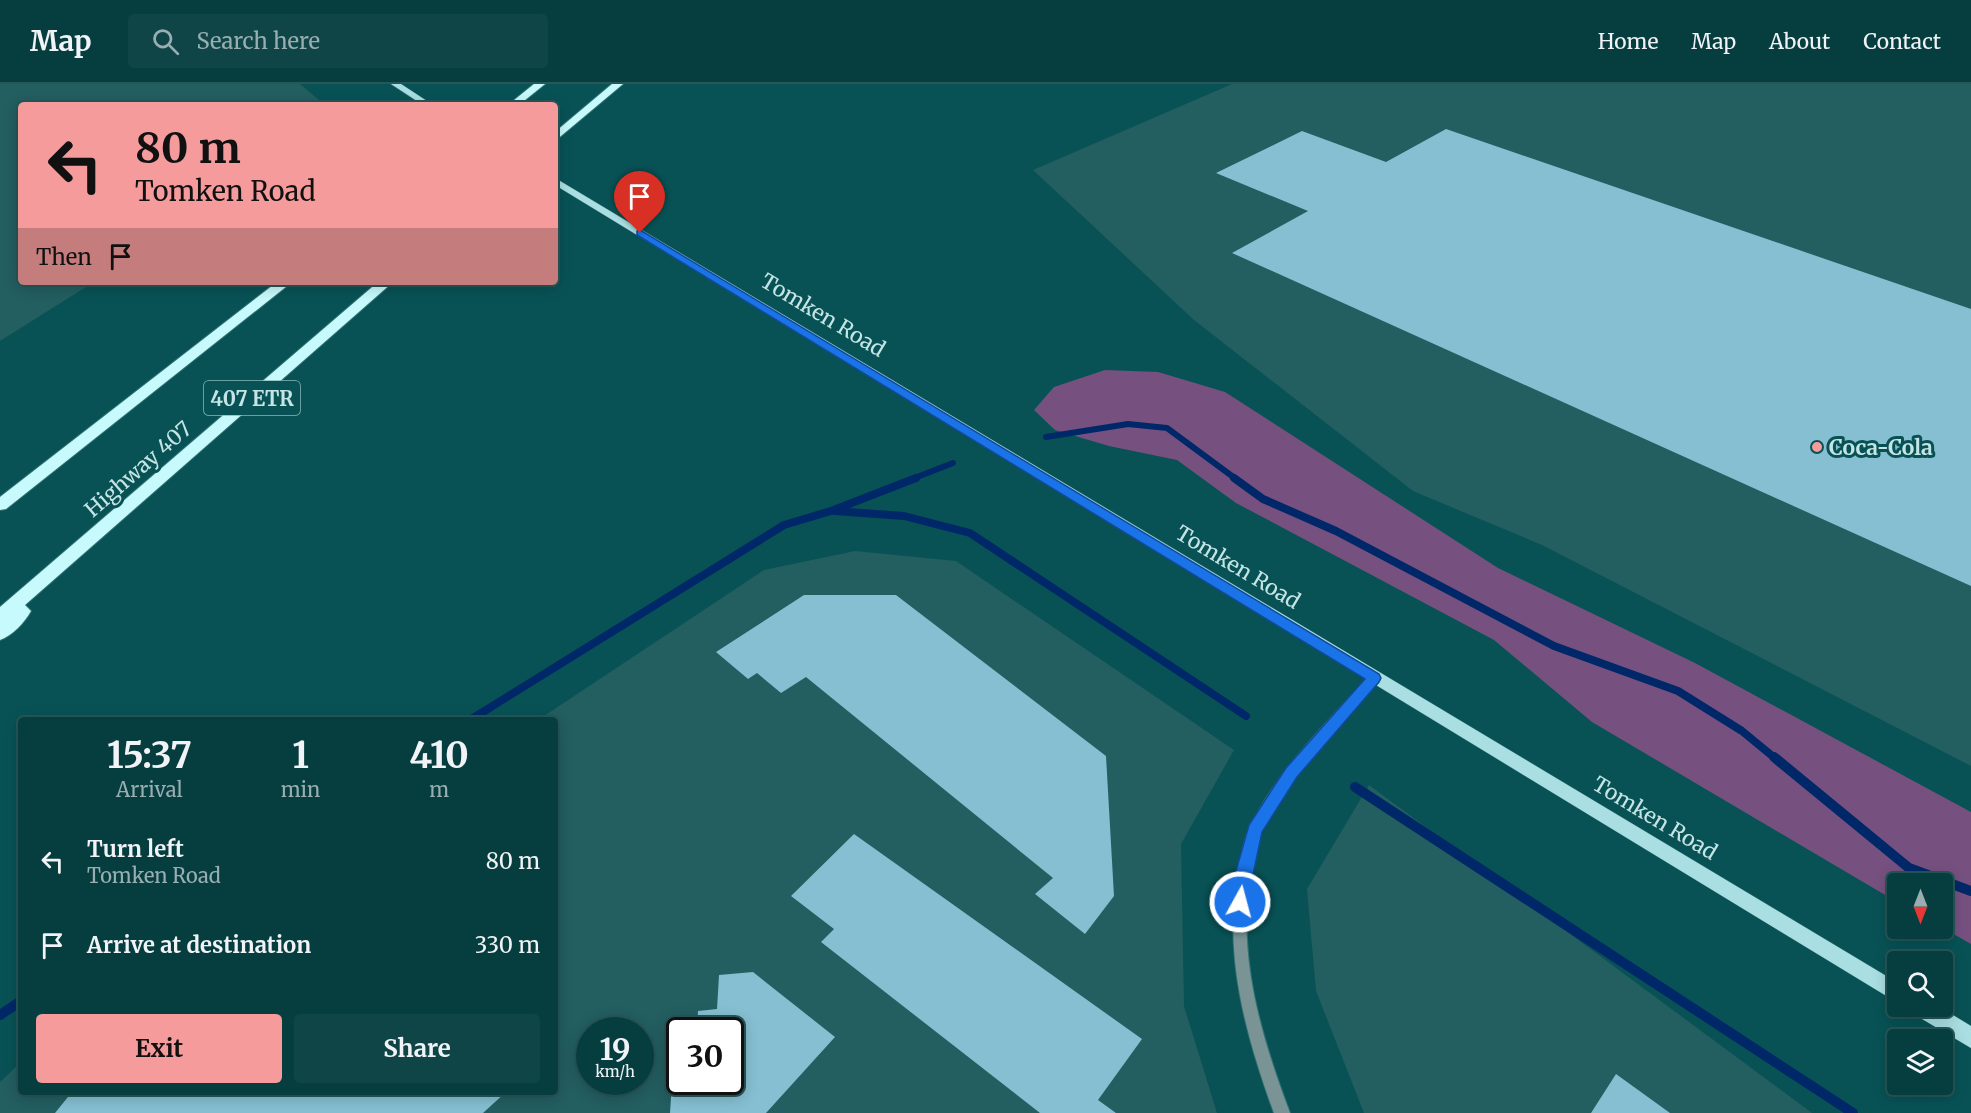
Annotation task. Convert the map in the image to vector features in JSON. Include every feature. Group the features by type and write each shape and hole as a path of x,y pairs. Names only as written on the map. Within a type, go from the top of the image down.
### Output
{"highway":[{"path":"517,102 540,84"},
{"path":"558,135 618,84"},
{"name":"407 ETR","path":"0,505 281,285"},
{"name":"Highway 407","path":"0,617 383,285"},
{"path":"0,491 72,448"},
{"path":"0,633 119,516"}],"main road":[{"path":"395,84 424,102"},
{"name":"Tomken Road","path":"558,183 1887,987"},
{"path":"1937,1017 1971,1038"}],"street":[{"path":"1282,1113 1265,1067 1248,993 1238,926 1242,878 1254,830 1291,773 1374,678"}],"shaded area":[{"path":"0,84 300,84 321,102 18,102 18,285 89,285 0,341"},
{"path":"1232,84 1971,84 1971,766 1542,545 1413,491 1194,320 1033,170"},
{"path":"1105,370 1158,372 1225,392 1498,568 1695,663 1971,812 1971,944 1953,934 1953,873 1887,873 1887,896 1592,722 1494,640 1236,503 1177,460 1109,446 1055,430 1034,410 1054,387"},
{"path":"855,551 956,561 1234,750 1181,844 1184,1006 1217,1113 0,1113 0,1082 18,1065 18,1095 558,1095 558,717 543,717 764,570"},
{"path":"1369,785 1812,1113 1364,1113 1316,991 1307,889"}],"building":[{"name":"Coca-Cola","path":"1446,129 1971,309 1971,586 1232,253 1308,211 1216,173 1302,131 1386,162"},
{"path":"804,595 896,595 1106,756 1114,896 1085,934 1035,894 1053,878 806,677 781,693 757,673 748,679 716,652"},
{"path":"854,834 1142,1039 1098,1100 1116,1113 1040,1113 821,942 834,929 791,896"},
{"path":"753,972 835,1037 766,1113 670,1113 671,1095 744,1095 744,1017 698,1017 698,1011 717,1009 719,975"},
{"path":"1616,1074 1670,1113 1591,1113"},
{"path":"70,1095 503,1095 483,1113 55,1113"}],"waterway":[{"path":"1046,437 1128,424 1167,428 1236,479"},
{"path":"912,479 953,463"},
{"path":"475,717 784,525 831,511 916,478"},
{"path":"1234,478 1263,499 1336,531 1554,646 1678,691 1742,731 1776,759"},
{"path":"835,511 904,516 970,533 1246,716"},
{"path":"1774,757 1909,868 1971,891"},
{"path":"1355,787 1853,1113"},
{"path":"0,1015 18,1003"}],"place":[{"name":"Coca-Cola","path":"1817,447"}],"route":[{"path":"640,233 1374,678 1291,773 1254,830 1242,878 1240,902"}]}
